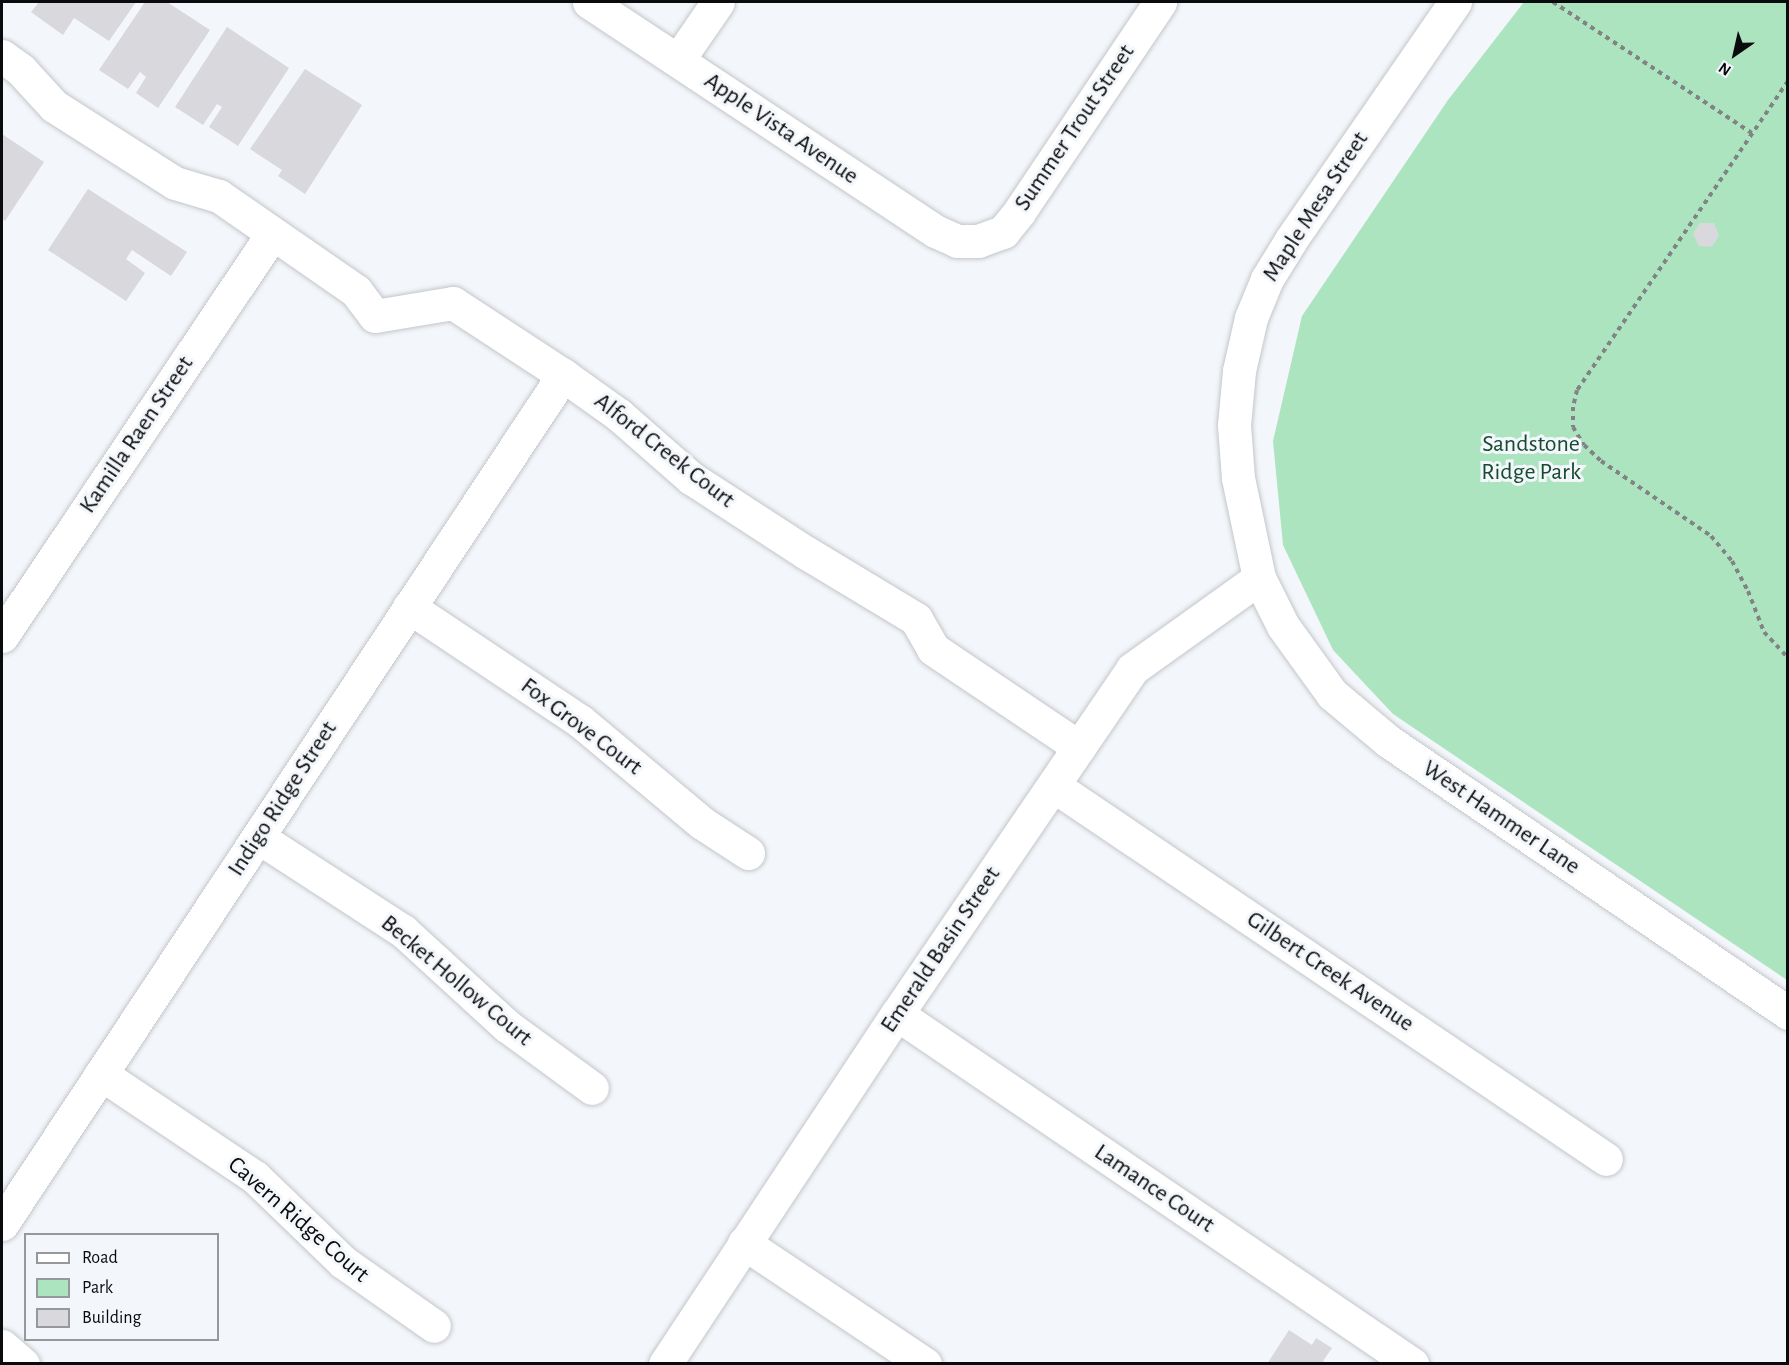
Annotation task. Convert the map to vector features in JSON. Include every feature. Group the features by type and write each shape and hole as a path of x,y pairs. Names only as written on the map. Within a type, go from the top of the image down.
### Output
{"street":[{"name":"Apple Vista Avenue","path":"589,2 935,231 957,241 978,242"},
{"path":"678,60 718,2"},
{"name":"Summer Trout Street","path":"978,242 1003,232 1019,212 1160,2"},
{"name":"Maple Mesa Street","path":"1259,578 1238,478 1234,425 1239,371 1251,318 1267,279 1290,240 1455,2"},
{"path":"2,56 21,70 54,106 176,183 219,196 272,234"},
{"name":"Alford Creek Court","path":"272,234 356,291 375,316 453,303 563,375 619,415 691,478 805,552 916,618 933,649 1079,747"},
{"name":"Kamilla Raen Street","path":"2,636 272,234"},
{"name":"Indigo Ridge Street","path":"2,1224 563,375"},
{"name":"Emerald Basin Street","path":"665,1364 897,1014 1132,669 1259,578"},
{"name":"West Hammer Lane","path":"1259,578 1283,626 1332,694 1388,741 1788,1012"},
{"name":"Fox Grove Court","path":"409,607 580,721 702,823 748,853"},
{"name":"Gilbert Creek Avenue","path":"1054,786 1606,1159"},
{"name":"Becket Hollow Court","path":"258,837 403,931 507,1026 592,1088"},
{"name":"Lamance Court","path":"897,1014 1412,1364"},
{"name":"Cavern Ridge Court","path":"101,1074 255,1177 343,1262 434,1326"},
{"path":"744,1243 925,1364"},
{"path":"2,1346 23,1364"}],"path":[{"path":"1553,2 1752,133"},
{"path":"1788,81 1577,390 1573,406 1573,427 1584,445 1601,461 1711,536 1732,561 1743,581 1764,632 1788,658"}],"green space":[{"name":"Sandstone Ridge Park","path":"1524,2 1787,2 1787,980 1393,714 1333,650 1283,545 1273,441 1302,316 1448,100"}],"building":[{"path":"39,2 136,2 109,41 74,18 63,35 31,12"},
{"path":"145,2 167,2 210,30 158,108 136,93 146,77 140,72 128,89 99,70"},
{"path":"227,27 289,68 238,146 209,127 222,107 217,104 203,125 175,107"},
{"path":"305,69 362,105 305,194 278,176 282,170 250,149"},
{"path":"2,134 44,162 5,221 2,218"},
{"path":"88,189 187,252 171,276 132,250 126,259 145,273 126,301 48,250"},
{"path":"1700,223 1714,223 1719,235 1712,247 1699,246 1693,234"},
{"path":"1289,1330 1312,1345 1316,1338 1332,1348 1323,1361 1327,1364 1267,1364"}]}
